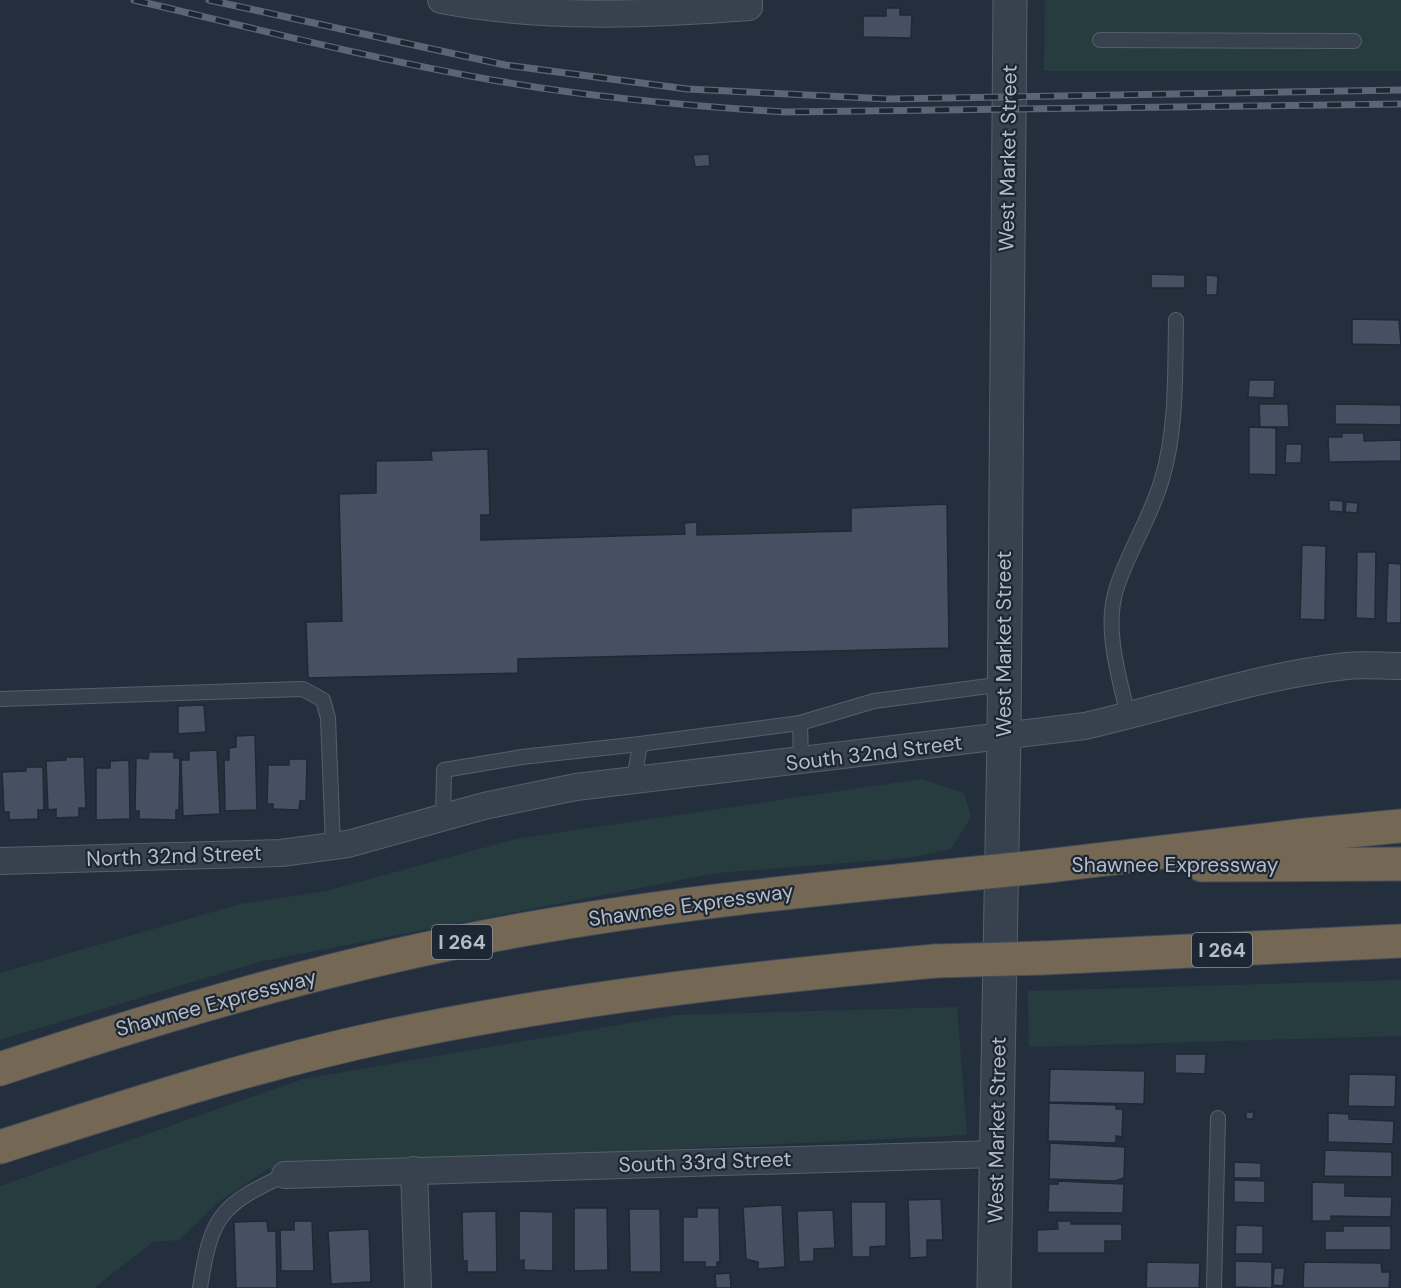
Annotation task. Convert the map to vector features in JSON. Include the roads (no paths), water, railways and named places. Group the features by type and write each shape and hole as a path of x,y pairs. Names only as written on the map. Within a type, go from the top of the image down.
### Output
{"highway":[{"path":"1047,866 1401,826"},
{"name":"Shawnee Expressway","path":"0,1068 138,1022 265,987 416,952 548,925 684,904 1047,866 1401,864"},
{"name":"I 264","path":"0,1147 201,1084 386,1036 535,1008 775,976 935,961 1401,941"}],"street":[{"path":"441,0 537,12 654,14 748,3"},
{"name":"West Market Street","path":"994,1288 1004,737 1011,0"},
{"name":"South 32nd Street","path":"340,845 576,787 1085,726 1247,684 1347,666 1401,666"},
{"name":"North 32nd Street","path":"0,861 281,853 340,845"},
{"name":"South 33rd Street","path":"285,1175 996,1154"},
{"path":"414,1170 418,1288"}],"lane":[{"path":"1101,40 1354,41"},
{"path":"1128,716 1116,661 1113,612 1116,591 1162,481 1169,449 1176,320"},
{"path":"443,818 444,770 522,757 800,723 874,701 1004,684"},
{"path":"0,699 303,689 323,700 328,718 340,845"},
{"path":"800,723 801,761"},
{"path":"634,780 640,744"},
{"path":"1214,1288 1218,1118"},
{"path":"200,1288 211,1237 221,1214 247,1192 285,1175"}],"railway":[{"path":"134,0 458,74 574,93 714,107 785,112 1401,104"},
{"path":"209,0 505,65 687,89 889,99 1401,90"}]}
